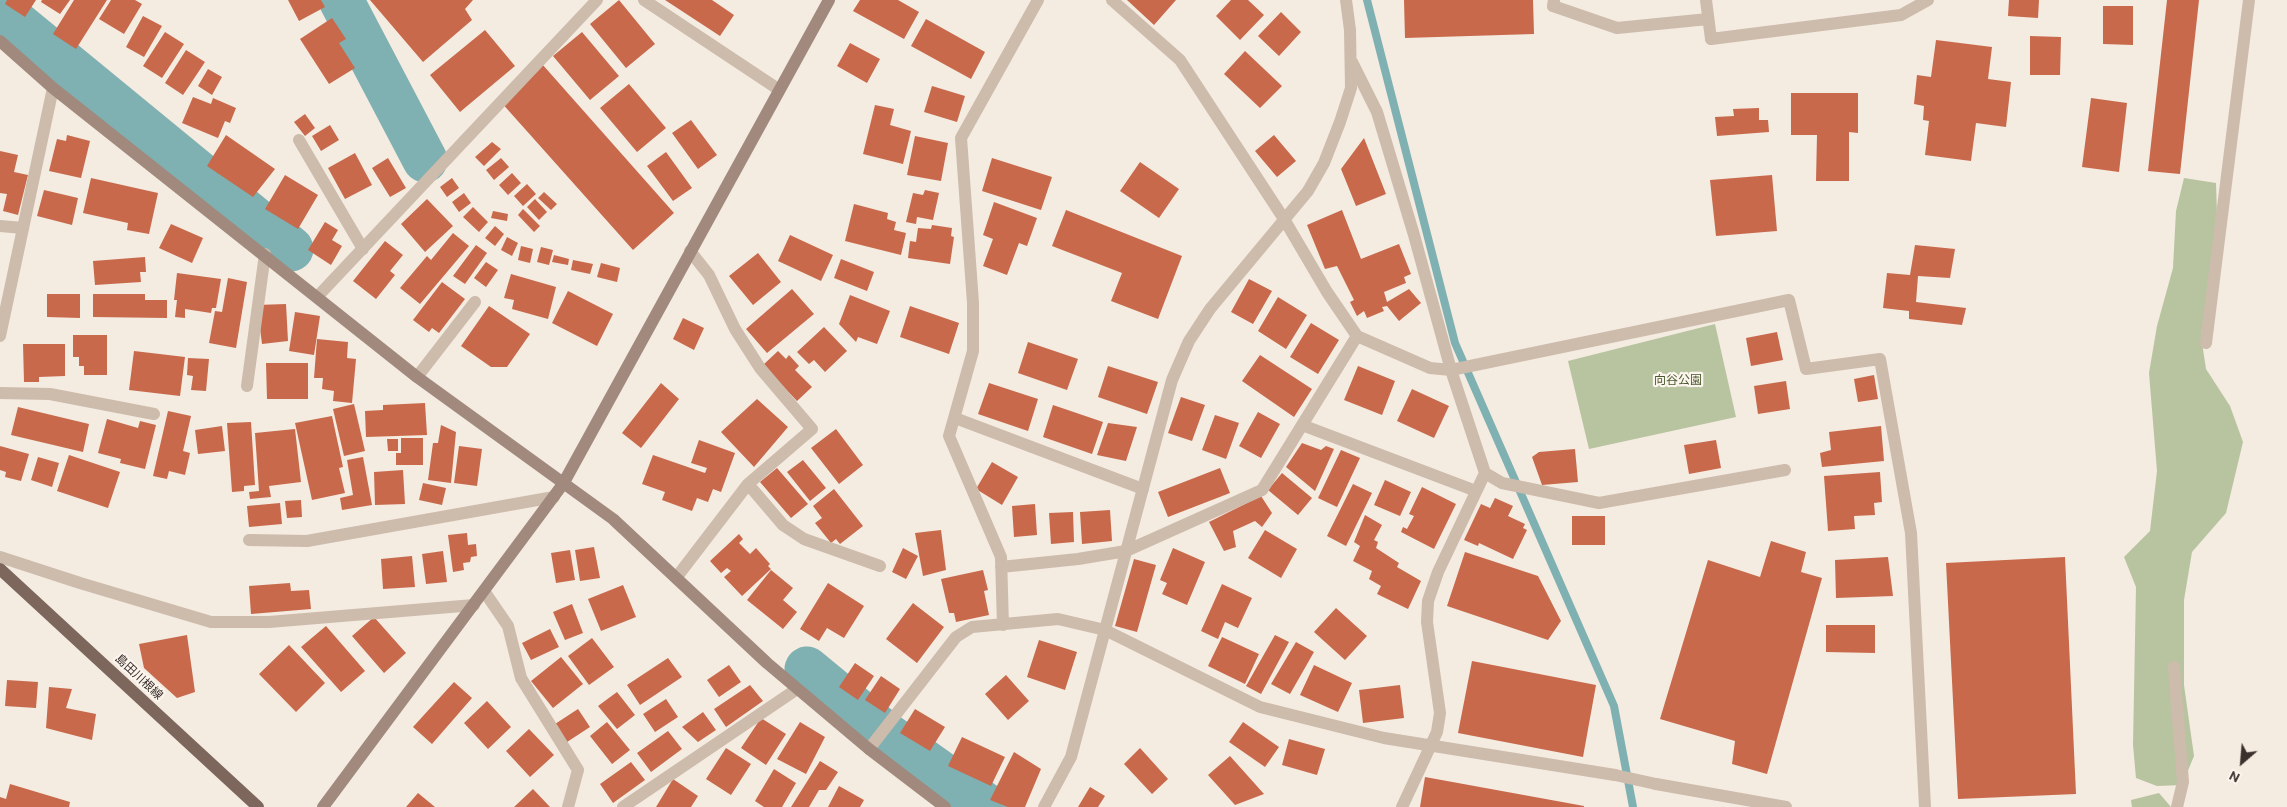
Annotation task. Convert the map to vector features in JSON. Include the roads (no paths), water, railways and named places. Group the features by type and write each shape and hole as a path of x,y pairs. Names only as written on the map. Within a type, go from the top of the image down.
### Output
{"main road":[{"name":"島田川根線","path":"0,569 258,807"}],"street":[{"path":"318,296 597,0"},
{"path":"644,0 778,89"},
{"path":"323,807 563,484 778,89 829,0"},
{"path":"1003,625 1001,557 949,436 973,351 972,303 961,138 1038,0"},
{"path":"1112,0 1180,60 1284,219 1327,292 1357,336 1430,368 1451,370 1789,300 1806,369 1880,359 1911,533 1925,807"},
{"path":"1044,807 1071,757 1172,380 1189,341 1210,309 1308,191 1324,163 1351,88 1350,30 1346,0"},
{"path":"1554,0 1553,6 1617,28 1708,19"},
{"path":"1706,0 1711,39 1900,15 1928,0"},
{"path":"2206,343 2249,0"},
{"path":"0,40 53,88 318,296 417,377 613,519 767,663 869,750 945,807"},
{"path":"1350,60 1377,112 1414,235 1451,370 1485,472 1502,483 1598,503 1785,470"},
{"path":"0,336 53,88"},
{"path":"299,140 363,248"},
{"path":"0,226 23,228"},
{"path":"676,578 748,484 812,429 760,368 735,329 708,275 690,251"},
{"path":"247,386 265,254"},
{"path":"417,377 475,302"},
{"path":"1001,567 1078,559 1126,551 1262,490 1357,336"},
{"path":"0,393 50,394 154,414"},
{"path":"954,418 1143,489"},
{"path":"1302,425 1476,491"},
{"path":"1402,807 1437,732 1440,713 1427,622 1428,601 1438,572 1485,472"},
{"path":"748,484 783,525 804,539 880,566"},
{"path":"249,540 307,541 554,497"},
{"path":"0,556 80,584 212,622 269,622 474,605"},
{"path":"484,591 508,626 521,678 578,770 568,807"},
{"path":"869,750 956,637 972,628 1058,619 1105,630 1260,707 1384,738 1615,775 1786,807"},
{"path":"2174,667 2183,782 2177,807"},
{"path":"623,807 797,689"}],"waterway":[{"path":"341,0 425,160"},
{"path":"1367,0 1455,343 1614,706 1633,807"},
{"path":"0,10 291,249"},
{"path":"807,669 887,735 988,807"}],"park label":[{"name":"向谷公園","path":"1678,382"}]}
